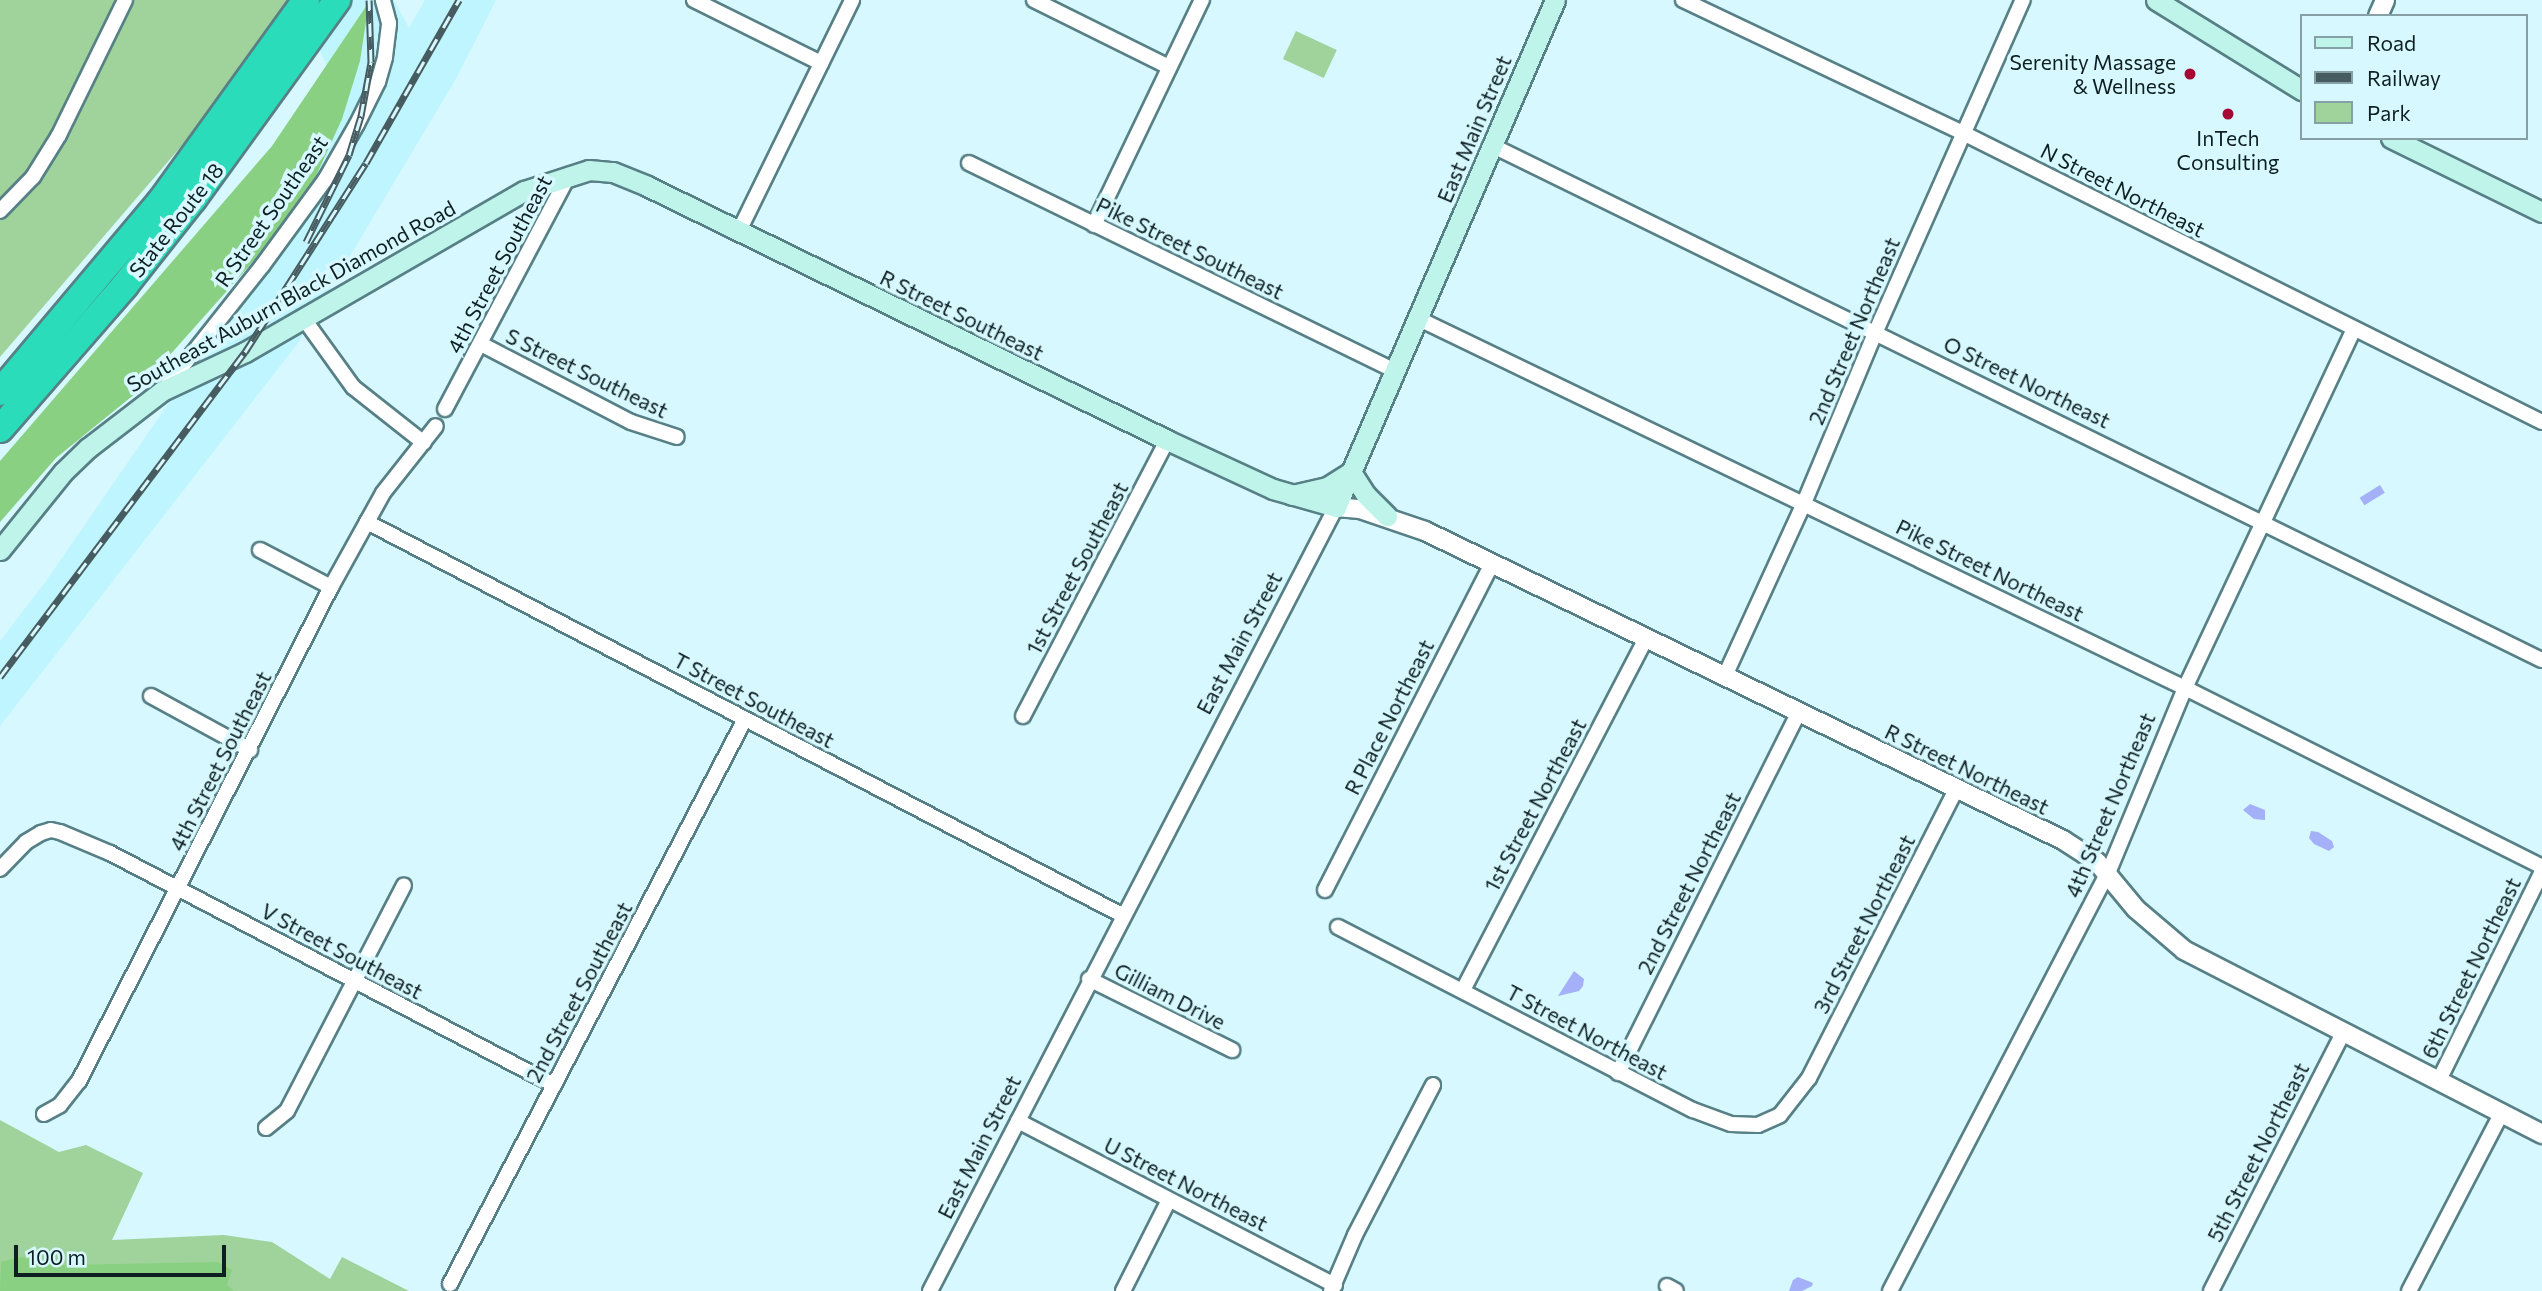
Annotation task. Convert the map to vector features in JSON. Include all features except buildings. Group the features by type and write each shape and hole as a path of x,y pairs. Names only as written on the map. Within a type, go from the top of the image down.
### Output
{"highway":[{"name":"State Route 18","path":"0,392 161,201 304,2"},
{"name":"State Route 18","path":"0,429 146,259 226,157 330,10"}],"main road":[{"name":"East Main Street","path":"1336,507 1555,0"},
{"path":"2156,0 2177,6 2300,89"},
{"path":"2395,140 2542,212"},
{"name":"R Street Southeast","path":"569,174 589,170 612,172 740,231 1167,440 1291,495 1336,507"},
{"name":"Southeast Auburn Black Diamond Road","path":"0,550 63,472 88,448 162,391 245,352 524,191 569,174"},
{"path":"1291,495 1326,487 1351,472 1366,495 1387,516"}],"street":[{"path":"0,211 33,177 59,135 125,0"},
{"name":"R Street Southeast","path":"162,391 262,266 325,180 357,124 378,82 385,57 389,23 383,0"},
{"path":"694,0 821,63"},
{"path":"740,231 852,0"},
{"path":"1034,0 1169,67"},
{"path":"1094,225 1202,0"},
{"name":"N Street Northeast","path":"1683,0 1963,133 2542,422"},
{"name":"2nd Street Northeast","path":"1724,678 1804,503 1876,331 2023,0"},
{"name":"O Street Northeast","path":"1491,145 1876,331 2542,660"},
{"name":"Pike Street Southeast","path":"969,163 1394,370"},
{"name":"4th Street Southeast","path":"446,409 569,174"},
{"path":"304,318 353,387 424,443"},
{"name":"Pike Street Northeast","path":"1417,318 2185,688 2542,870"},
{"name":"4th Street Northeast","path":"1890,1291 2108,873 2185,688 2354,329"},
{"name":"S Street Southeast","path":"481,344 631,422 677,437"},
{"name":"4th Street Southeast","path":"44,1114 60,1105 79,1082 331,587 383,494 436,426"},
{"name":"1st Street Southeast","path":"1023,716 1167,440"},
{"name":"R Street Northeast","path":"1336,507 1360,509 1387,516 1492,563 1645,640 2063,840 2108,873 2136,909 2184,950 2542,1134"},
{"name":"East Main Street","path":"930,1291 1122,915 1336,507"},
{"name":"T Street Southeast","path":"367,522 1122,915"},
{"path":"260,550 331,587"},
{"name":"R Place Northeast","path":"1325,890 1492,563"},
{"name":"1st Street Northeast","path":"1463,990 1645,640"},
{"path":"151,696 250,750"},
{"name":"2nd Street Northeast","path":"1618,1073 1798,713"},
{"name":"2nd Street Southeast","path":"450,1284 745,719"},
{"name":"3rd Street Northeast","path":"1810,1078 1956,789"},
{"name":"V Street Southeast","path":"0,869 26,842 51,830 110,853 554,1085"},
{"name":"6th Street Northeast","path":"2438,1082 2542,870"},
{"path":"266,1128 287,1111 404,886"},
{"name":"T Street Northeast","path":"1338,927 1618,1073 1693,1110 1731,1124 1746,1126 1770,1121 1780,1115 1810,1078"},
{"name":"Gilliam Drive","path":"1089,979 1232,1050"},
{"name":"5th Street Northeast","path":"2211,1291 2343,1033"},
{"path":"1333,1288 1355,1235 1433,1085"},
{"path":"2409,1291 2501,1114"},
{"name":"U Street Northeast","path":"1018,1121 1333,1288"},
{"path":"1123,1291 1169,1200"}],"shaded area":[{"path":"299,0 394,0 409,28 425,0 496,0 457,77 298,343 0,726 0,641 46,581 275,249 336,89"}],"green space":[{"path":"0,0 291,0 196,129 0,357"},
{"path":"369,2 360,61 342,119 316,176 283,228 136,393 56,458 0,522 0,461 272,146"},
{"path":"1296,31 1337,50 1324,78 1283,59"},
{"path":"0,1120 59,1152 86,1145 143,1173 112,1240 224,1235 272,1242 330,1279 342,1257 409,1291 0,1291"},
{"path":"21,1257 63,1265 218,1262 232,1270 227,1285 234,1291 0,1291 1,1262"}],"water":[{"path":"2380,485 2385,493 2364,505 2360,498"},
{"path":"2250,804 2265,810 2265,820 2254,819 2243,810"},
{"path":"2311,831 2318,832 2332,841 2334,847 2329,851 2314,844 2309,838"},
{"path":"1574,971 1584,979 1583,986 1579,991 1558,996"},
{"path":"1798,1277 1813,1283 1812,1286 1802,1291 1789,1291 1793,1280"}],"railway":[{"path":"306,242 349,155 361,116 371,62 369,0"},
{"path":"0,677 245,352 366,163 459,0"}],"place":[{"name":"Serenity Massage & Wellness","path":"2190,74"},
{"name":"InTech Consulting","path":"2228,114"}]}
